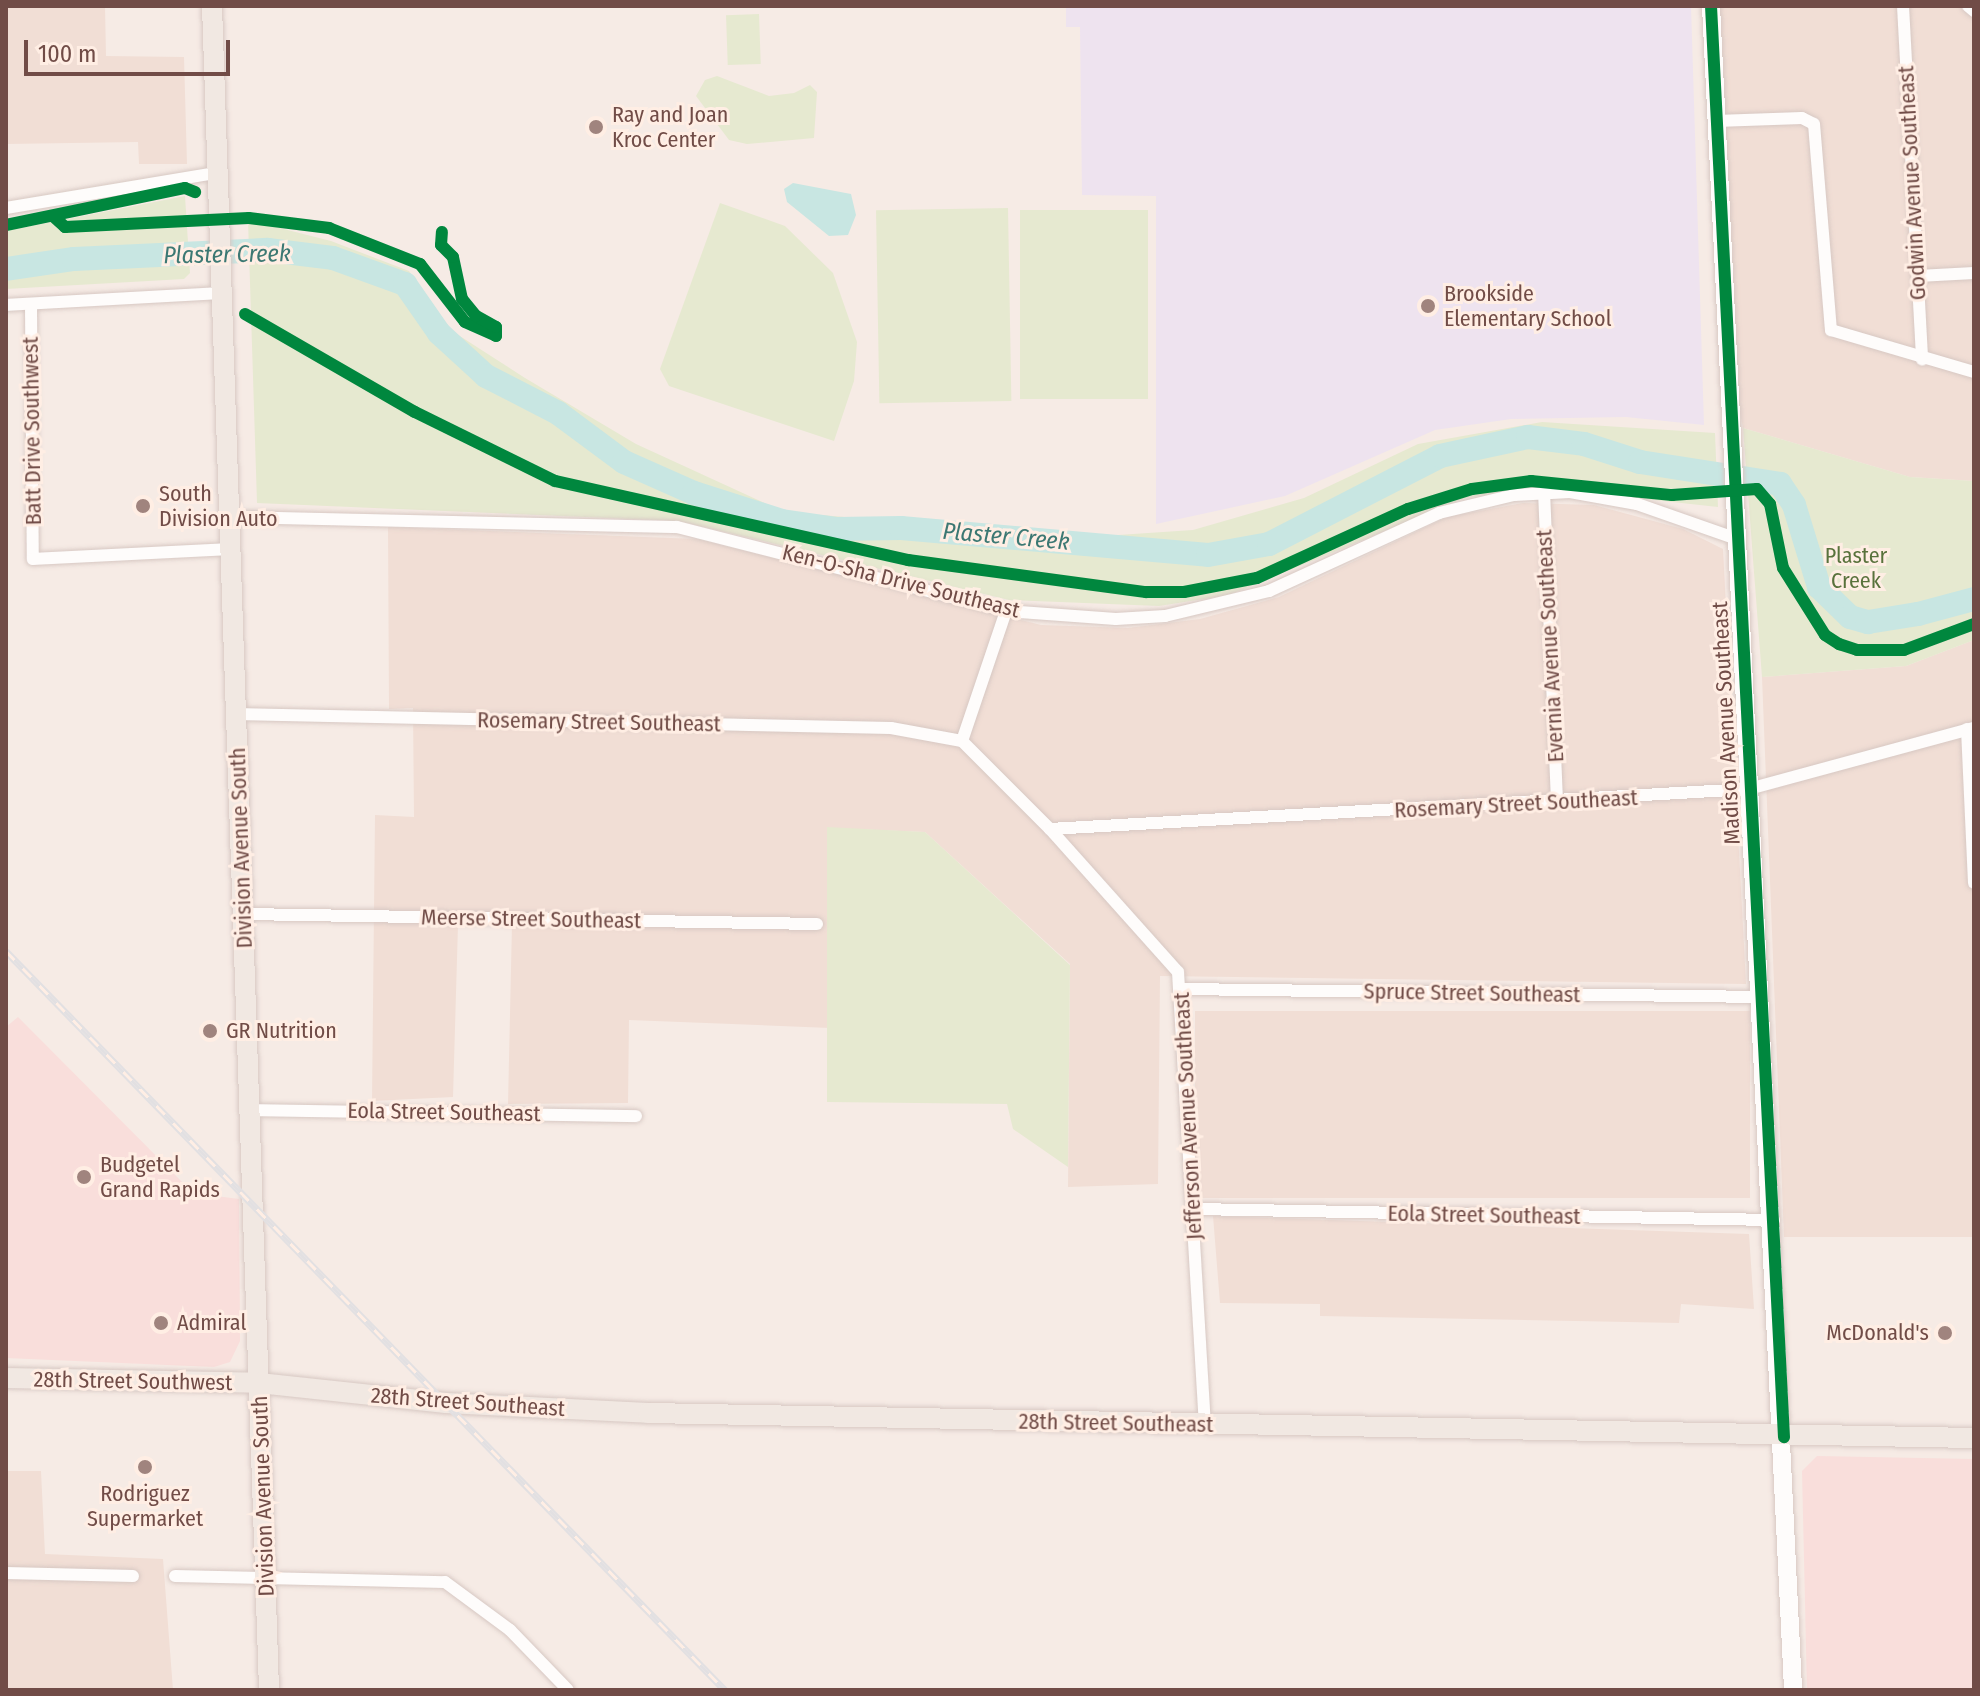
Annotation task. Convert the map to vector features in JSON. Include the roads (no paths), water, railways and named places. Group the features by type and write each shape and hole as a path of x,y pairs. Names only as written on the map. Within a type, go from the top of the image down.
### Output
{"main road":[{"name":"Division Avenue South","path":"212,6 269,1690"},
{"name":"28th Street Southwest","path":"6,1378 259,1383"},
{"name":"28th Street Southeast","path":"259,1383 544,1410 1784,1437 1974,1438"}],"street":[{"name":"Madison Avenue Southeast","path":"1711,6 1734,501 1774,1220 1793,1690"},
{"name":"Godwin Avenue Southeast","path":"1903,6 1922,359"},
{"path":"1968,6 1974,11"},
{"path":"1716,121 1802,118 1814,124 1827,324 1837,333 1974,372"},
{"path":"6,208 216,173"},
{"path":"1918,276 1974,273"},
{"path":"6,305 220,293"},
{"name":"Batt Drive Southwest","path":"31,304 33,559 230,549"},
{"name":"Ken-O-Sha Drive Southeast","path":"229,517 677,527 1006,611 1116,619 1214,607 1269,591 1439,513 1544,491 1637,504 1737,539"},
{"name":"Evernia Avenue Southeast","path":"1544,491 1557,802"},
{"path":"962,741 1006,611"},
{"name":"Rosemary Street Southeast","path":"235,714 891,728 962,741"},
{"path":"1970,728 1974,883"},
{"name":"Rosemary Street Southeast","path":"1050,829 1749,789 1970,728"},
{"name":"Jefferson Avenue Southeast","path":"962,741 1154,940 1178,972 1182,989 1205,1425"},
{"name":"Meerse Street Southeast","path":"245,914 817,924"},
{"name":"Spruce Street Southeast","path":"1182,989 1762,997"},
{"name":"Eola Street Southeast","path":"251,1110 636,1116"},
{"name":"Eola Street Southeast","path":"1194,1209 1774,1220"},
{"path":"6,1573 133,1576"},
{"path":"175,1576 445,1582 510,1630 568,1690"}],"water":[{"path":"793,183 851,194 856,215 848,235 829,236 787,202 784,189"}],"waterway":[{"name":"Plaster Creek","path":"6,269 74,259 268,250 333,258 405,284 439,333 486,376 558,413 624,462 694,493 782,521 837,529 901,528 1208,555 1269,544 1440,456 1528,437 1584,444 1640,462 1780,484 1794,505 1819,587 1850,617 1868,622 1918,614 1974,599"}],"railway":[{"path":"6,951 725,1690"}],"place":[{"name":"Ray and Joan Kroc Center","path":"596,127"},
{"name":"Brookside Elementary School","path":"1428,306"},
{"name":"South Division Auto","path":"143,506"},
{"name":"GR Nutrition","path":"210,1031"},
{"name":"Budgetel Grand Rapids","path":"84,1177"},
{"name":"Admiral","path":"161,1323"},
{"name":"McDonald's","path":"1945,1333"},
{"name":"Rodriguez Supermarket","path":"145,1467"}]}
